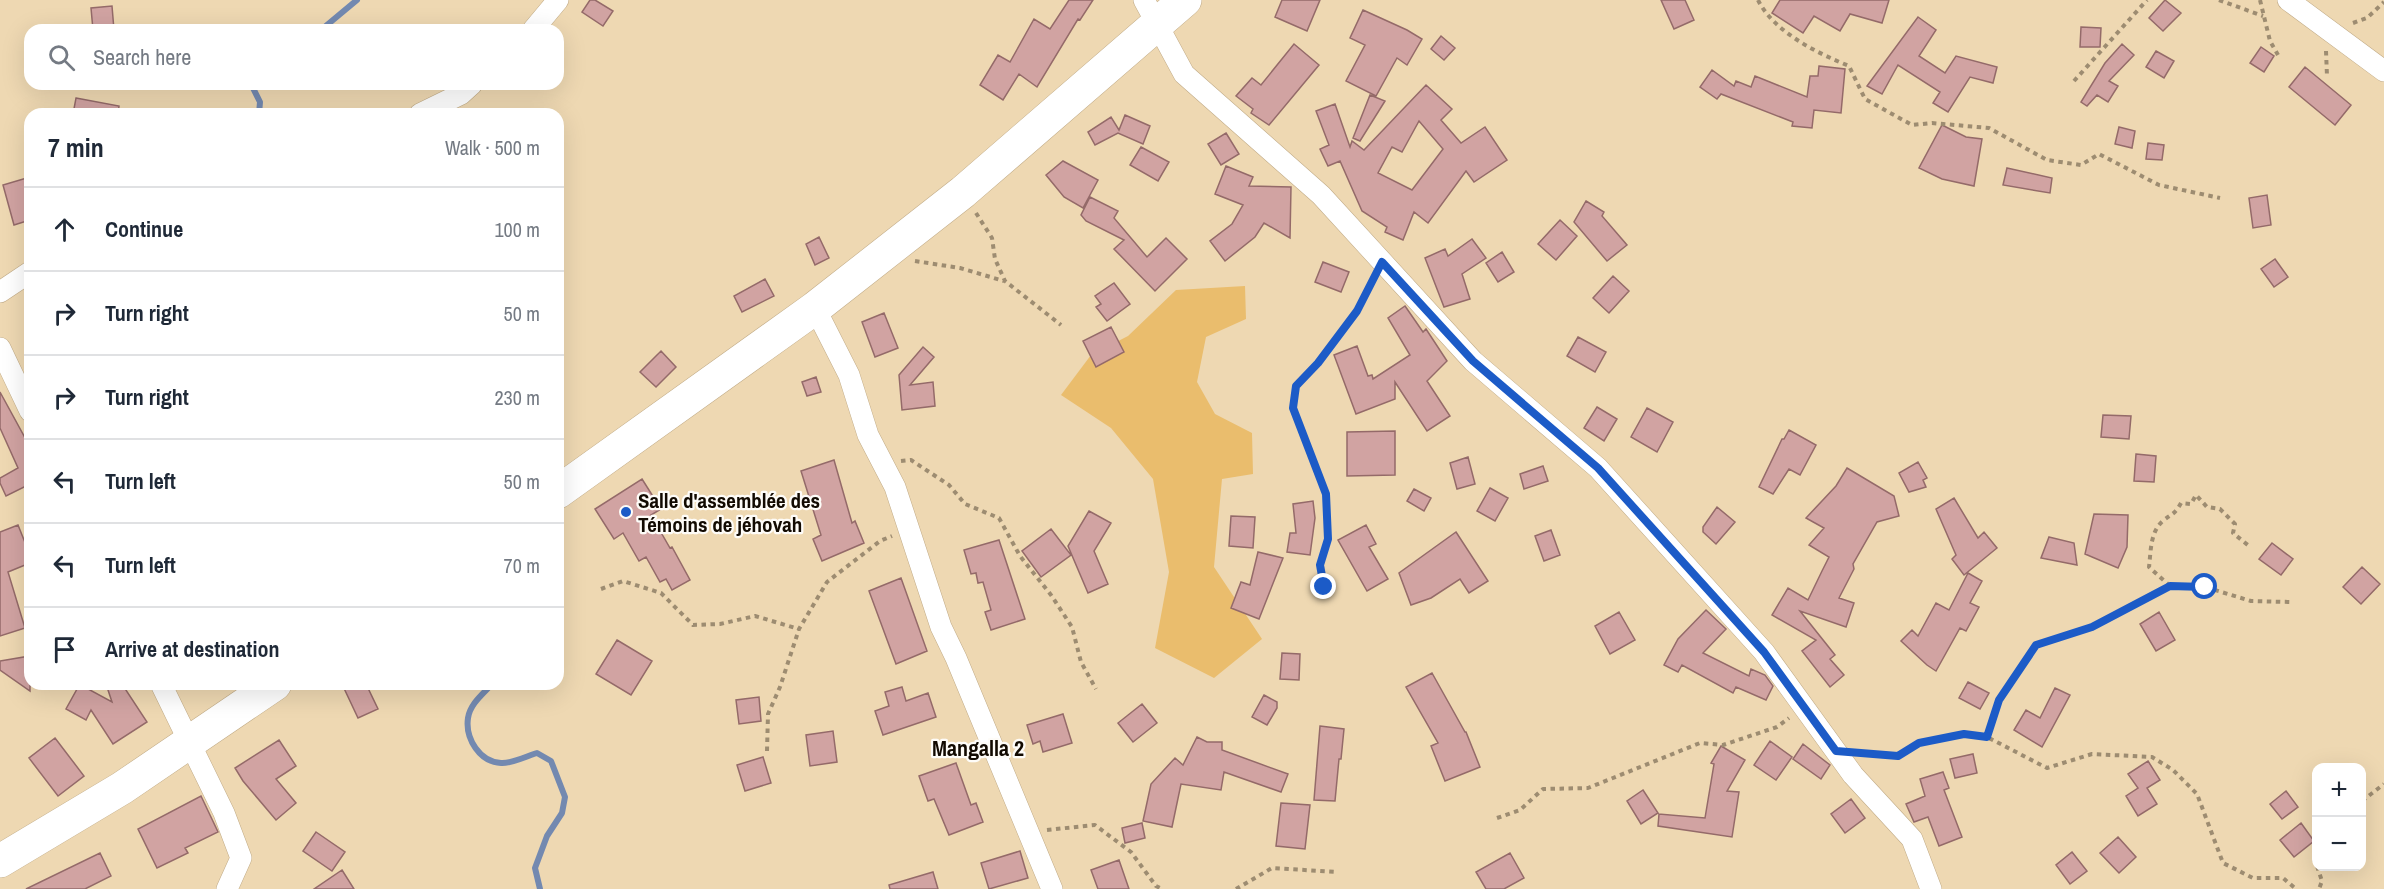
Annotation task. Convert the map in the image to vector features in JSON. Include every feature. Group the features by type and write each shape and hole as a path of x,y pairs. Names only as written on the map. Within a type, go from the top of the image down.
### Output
{"highway":[{"path":"564,488 815,308 882,256 963,192 1150,12 1185,0"},
{"path":"0,861 122,788 266,690"}],"street":[{"path":"538,24 558,0"},
{"path":"2288,0 2384,72"},
{"path":"1150,12 1184,74 1321,195 1473,361 1598,468 1764,652 1853,775 1912,839 1931,889"},
{"path":"432,108 465,90"},
{"path":"0,292 24,276"},
{"path":"815,308 849,375 868,435 895,488 941,627 1052,889"},
{"path":"0,348 24,398"},
{"path":"164,690 224,813 241,858 227,889"}],"path":[{"path":"1758,0 1764,12 1810,50 1849,66 1865,99 1912,125 1932,123 1989,129 2047,160 2081,165 2099,154 2159,185 2220,198"},
{"path":"2074,81 2146,0"},
{"path":"2219,0 2264,16"},
{"path":"2260,0 2270,42 2278,55"},
{"path":"963,192 992,238 995,259 1005,281"},
{"path":"882,256 960,268 1005,281 1061,325"},
{"path":"1324,587 1320,565 1328,539 1326,494 1293,408 1296,386 1318,363 1357,311 1382,262"},
{"path":"882,463 910,460 949,485 965,504 999,518 1020,556 1051,595 1072,627 1081,662 1096,689"},
{"path":"2170,586 2149,567 2154,534 2163,520 2175,514 2181,503 2191,504 2196,495 2207,507 2220,509 2235,524 2233,533 2249,546"},
{"path":"768,751 768,714 780,687 799,629 827,582 880,541 909,530"},
{"path":"601,589 623,581 661,593 693,625 720,624 755,616 799,629"},
{"path":"1987,737 1999,700 2036,645 2092,627 2170,586 2205,587 2251,601 2290,602"},
{"path":"1497,818 1520,810 1543,789 1588,788 1700,743 1723,745 1777,727 1803,706"},
{"path":"1836,751 1898,756 1919,743 1964,734 1987,737 2047,768 2092,754 2152,757 2173,770 2197,794 2223,863 2253,878 2283,878 2296,889"},
{"path":"2366,797 2384,784"},
{"path":"1029,832 1095,825 1131,852 1156,886 1162,889"},
{"path":"1236,889 1272,868 1337,872"},
{"path":"2319,871 2322,881 2319,889"}],"shaded area":[{"path":"1245,286 1246,319 1206,337 1197,382 1215,414 1252,433 1253,474 1222,479 1214,567 1262,639 1214,678 1155,648 1169,572 1153,479 1111,428 1061,395 1091,355 1128,336 1176,290"}],"building":[{"path":"590,0 595,0 613,11 603,26 582,12"},
{"path":"1069,0 1093,0 1080,20 1078,19 1037,87 1019,74 1003,100 980,85 998,55 1010,62 1034,19 1050,29"},
{"path":"1282,0 1320,0 1307,31 1275,17"},
{"path":"1661,0 1685,0 1694,20 1674,29"},
{"path":"1780,0 1889,0 1882,23 1850,14 1840,31 1814,16 1803,33 1772,13"},
{"path":"2165,0 2181,13 2163,31 2149,18"},
{"path":"112,6 114,24 92,24 91,8"},
{"path":"1363,10 1422,39 1407,65 1397,58 1376,96 1346,81 1365,45 1350,38"},
{"path":"1918,17 1936,30 1919,56 1945,73 1956,56 1997,67 1993,83 1970,77 1948,112 1933,103 1940,92 1898,65 1882,94 1867,86"},
{"path":"2081,27 2101,28 2100,47 2080,47"},
{"path":"1441,36 1455,48 1444,60 1431,49"},
{"path":"1294,44 1319,65 1269,125 1251,113 1253,109 1236,96 1252,78 1261,85"},
{"path":"2122,44 2134,55 2109,81 2118,86 2108,102 2097,95 2087,106 2081,102 2105,63"},
{"path":"2261,47 2274,56 2264,72 2250,63"},
{"path":"2156,51 2174,61 2164,78 2146,67"},
{"path":"1819,66 1845,69 1841,113 1814,110 1812,128 1792,126 1793,122 1721,94 1717,99 1700,87 1712,70 1734,86 1736,81 1751,87 1755,76 1807,97 1810,76 1818,76"},
{"path":"2305,67 2351,105 2335,125 2289,87"},
{"path":"1426,85 1452,109 1441,120 1461,143 1485,127 1507,160 1474,182 1466,171 1428,223 1414,212 1403,240 1385,232 1387,227 1362,211 1340,161 1328,166 1320,149 1329,145 1316,111 1335,104 1350,147 1352,141 1364,150","holes":["1419,121 1443,149 1412,190 1378,173 1392,147 1402,152"]},
{"path":"1370,95 1385,101 1360,141 1353,138"},
{"path":"76,98 119,106 119,108 74,108"},
{"path":"1125,115 1150,126 1143,144 1118,133 1095,145 1088,132 1111,117 1119,130"},
{"path":"1942,125 1966,137 1982,139 1974,186 1942,179 1919,168"},
{"path":"2119,127 2135,131 2132,148 2115,144"},
{"path":"1226,133 1239,154 1221,165 1208,144"},
{"path":"2148,143 2164,145 2162,160 2146,159"},
{"path":"1141,147 1169,162 1158,181 1130,165"},
{"path":"1063,161 1098,180 1083,208 1064,197 1046,175"},
{"path":"1226,166 1253,177 1249,186 1291,187 1290,238 1264,223 1255,237 1225,261 1210,241 1232,224 1243,205 1215,194"},
{"path":"2007,168 2052,178 2050,193 2003,185"},
{"path":"24,179 24,222 14,225 3,185"},
{"path":"2267,195 2271,225 2253,228 2249,198"},
{"path":"1090,197 1118,211 1114,218 1147,257 1166,238 1187,259 1155,291 1114,249 1124,240 1086,221 1081,215"},
{"path":"1586,201 1604,212 1602,216 1627,245 1607,261 1574,222"},
{"path":"1560,220 1577,236 1556,260 1538,244"},
{"path":"819,237 829,258 815,265 806,244"},
{"path":"1472,239 1486,258 1462,274 1470,299 1444,307 1425,258 1445,249 1448,256"},
{"path":"1502,252 1514,272 1498,282 1486,263"},
{"path":"2275,259 2288,277 2274,287 2261,269"},
{"path":"1323,262 1349,272 1341,292 1315,282"},
{"path":"1613,276 1629,291 1609,313 1593,298"},
{"path":"765,279 774,296 742,312 734,296"},
{"path":"1114,283 1130,304 1107,321 1096,307 1101,304 1095,296"},
{"path":"1405,306 1423,332 1426,329 1447,361 1427,381 1450,416 1427,431 1395,382 1395,399 1356,414 1334,355 1357,346 1368,376 1372,375 1373,379 1410,355 1388,318"},
{"path":"884,313 898,348 875,357 862,322"},
{"path":"1111,327 1124,352 1096,367 1083,341"},
{"path":"1578,337 1606,352 1595,372 1567,356"},
{"path":"923,347 934,357 910,385 933,382 935,406 902,410 899,375"},
{"path":"661,351 676,367 656,387 640,372"},
{"path":"816,377 821,392 807,396 802,382"},
{"path":"0,392 24,436 24,487 6,496 0,478 18,468 0,428"},
{"path":"1597,407 1617,419 1604,441 1584,428"},
{"path":"1647,408 1673,422 1657,452 1631,437"},
{"path":"2103,415 2131,416 2129,439 2101,437"},
{"path":"1789,430 1816,445 1800,475 1789,469 1773,494 1759,487 1782,439"},
{"path":"1395,431 1395,475 1347,476 1347,432"},
{"path":"2136,454 2156,456 2154,482 2134,481"},
{"path":"1468,457 1475,484 1457,489 1450,463"},
{"path":"834,460 852,523 855,521 864,543 822,561 813,539 821,535 801,471"},
{"path":"1918,462 1927,478 1923,480 1926,487 1909,492 1899,473"},
{"path":"1543,466 1548,481 1524,489 1520,474"},
{"path":"1847,468 1894,496 1899,516 1877,522 1853,564 1854,569 1839,598 1854,603 1846,627 1800,611 1835,655 1830,659 1844,675 1830,687 1802,651 1816,640 1772,615 1788,588 1808,600 1829,557 1809,545 1824,528 1806,518 1836,486"},
{"path":"642,479 661,509 651,515 690,580 672,590 666,579 660,582 646,557 639,561 623,533 614,539 595,509"},
{"path":"1490,488 1508,498 1495,521 1477,511"},
{"path":"1414,489 1431,498 1424,511 1407,501"},
{"path":"1954,498 1978,538 1984,532 1997,548 1964,575 1952,559 1956,555 1936,509"},
{"path":"1313,501 1315,518 1310,555 1287,552 1290,533 1296,533 1293,504"},
{"path":"1717,507 1735,522 1716,544 1703,532 1703,527"},
{"path":"1089,511 1111,523 1094,551 1108,584 1088,593 1068,546"},
{"path":"2094,514 2128,515 2127,547 2118,568 2085,554"},
{"path":"1231,516 1255,517 1253,548 1229,546"},
{"path":"18,525 24,540 24,565 8,572 24,628 0,636 0,532"},
{"path":"1366,525 1376,544 1369,547 1388,579 1367,591 1338,540"},
{"path":"1051,529 1071,555 1041,577 1022,551"},
{"path":"1551,530 1560,555 1544,561 1535,536"},
{"path":"1456,532 1488,581 1469,593 1460,579 1431,598 1411,605 1399,573"},
{"path":"2049,537 2074,543 2077,565 2041,558"},
{"path":"999,540 1025,619 991,630 985,612 991,610 983,582 978,583 976,573 971,574 964,550"},
{"path":"2272,543 2293,559 2281,575 2259,559"},
{"path":"1258,552 1283,558 1259,619 1231,608 1241,582 1250,585"},
{"path":"2362,567 2380,584 2361,604 2343,587"},
{"path":"1968,573 1982,581 1970,603 1979,607 1966,631 1960,628 1936,671 1901,641 1912,630 1918,636 1936,603 1949,610"},
{"path":"901,578 927,651 896,664 869,591"},
{"path":"1706,610 1726,629 1703,653 1749,676 1751,669 1765,675 1773,686 1766,700 1736,687 1733,693 1682,665 1678,672 1664,665 1678,639"},
{"path":"1619,612 1635,640 1610,654 1595,626"},
{"path":"2159,612 2175,640 2156,651 2140,624"},
{"path":"617,640 652,661 631,695 596,674"},
{"path":"1282,653 1300,654 1299,680 1280,679"},
{"path":"24,657 24,687 0,670 0,661"},
{"path":"1432,673 1466,732 1480,767 1445,781 1431,746 1438,743 1406,687"},
{"path":"1968,682 1989,693 1980,709 1959,698"},
{"path":"902,687 906,701 928,693 936,717 883,735 875,711 889,706 885,692"},
{"path":"2055,688 2070,695 2042,747 2014,730 2026,710 2040,718"},
{"path":"76,690 90,690 112,702 108,690 126,690 147,722 113,744 91,710 86,720 66,709"},
{"path":"345,690 369,690 378,709 358,718"},
{"path":"1264,695 1277,702 1277,708 1267,725 1252,717"},
{"path":"759,697 761,721 739,724 736,700"},
{"path":"1142,704 1157,723 1133,742 1118,723"},
{"path":"1063,714 1072,743 1043,752 1040,741 1033,744 1027,725"},
{"path":"1320,726 1344,729 1335,801 1314,800"},
{"path":"833,731 837,762 810,766 806,735"},
{"path":"1197,737 1207,742 1222,742 1222,750 1288,774 1281,792 1224,772 1221,790 1181,784 1172,827 1143,821 1151,784 1175,758 1183,765"},
{"path":"55,738 84,776 58,796 29,758"},
{"path":"279,740 296,766 276,779 296,803 276,820 235,768"},
{"path":"1770,741 1792,757 1776,780 1754,765"},
{"path":"1803,744 1830,765 1821,779 1793,759"},
{"path":"1721,746 1745,760 1727,791 1739,792 1732,837 1658,826 1659,814 1705,818 1714,764 1711,763"},
{"path":"1973,754 1977,773 1955,778 1950,759"},
{"path":"763,757 771,783 745,791 737,765"},
{"path":"2148,761 2160,780 2147,788 2157,804 2138,816 2126,796 2138,788 2128,774"},
{"path":"956,763 971,805 976,803 983,822 949,835 934,799 928,801 919,776"},
{"path":"1943,772 1949,788 1944,790 1962,837 1939,846 1928,817 1914,822 1906,804 1925,796 1920,779"},
{"path":"1643,790 1658,813 1641,824 1627,801"},
{"path":"2286,791 2298,807 2282,819 2270,804"},
{"path":"201,796 218,832 185,848 188,853 157,868 138,829"},
{"path":"1851,799 1865,818 1845,833 1831,814"},
{"path":"1281,803 1310,805 1305,849 1276,846"},
{"path":"1142,823 1145,838 1125,843 1122,828"},
{"path":"2301,823 2312,838 2312,843 2294,857 2280,840"},
{"path":"316,832 345,852 332,871 303,851"},
{"path":"2118,837 2136,857 2119,873 2100,853"},
{"path":"1020,851 1028,878 989,889 981,863"},
{"path":"2072,852 2087,871 2070,884 2056,865"},
{"path":"100,853 111,876 85,889 26,889"},
{"path":"1510,853 1524,878 1504,889 1486,889 1476,872"},
{"path":"1119,860 1129,889 1098,889 1091,870"},
{"path":"342,870 354,889 314,889"},
{"path":"933,872 938,889 890,889 889,885"}],"waterway":[{"path":"328,24 357,0"},
{"path":"254,90 260,102 260,108"},
{"path":"486,690 471,708 468,718 469,734 476,748 493,762 501,763 537,753 551,761 565,797 562,813 547,836 535,868 540,889"}],"place":[{"name":"Salle d'assemblée des Témoins de jéhovah","path":"626,512"}],"district":[{"name":"Mangalla 2","path":"978,748"}],"route":[{"path":"1324,587 1320,565 1328,539 1326,494 1293,408 1296,386 1318,363 1357,311 1382,262 1473,361 1598,468 1764,652 1836,751 1898,756 1919,743 1964,734 1987,737 1999,700 2036,645 2092,627 2170,586 2205,587"}]}
